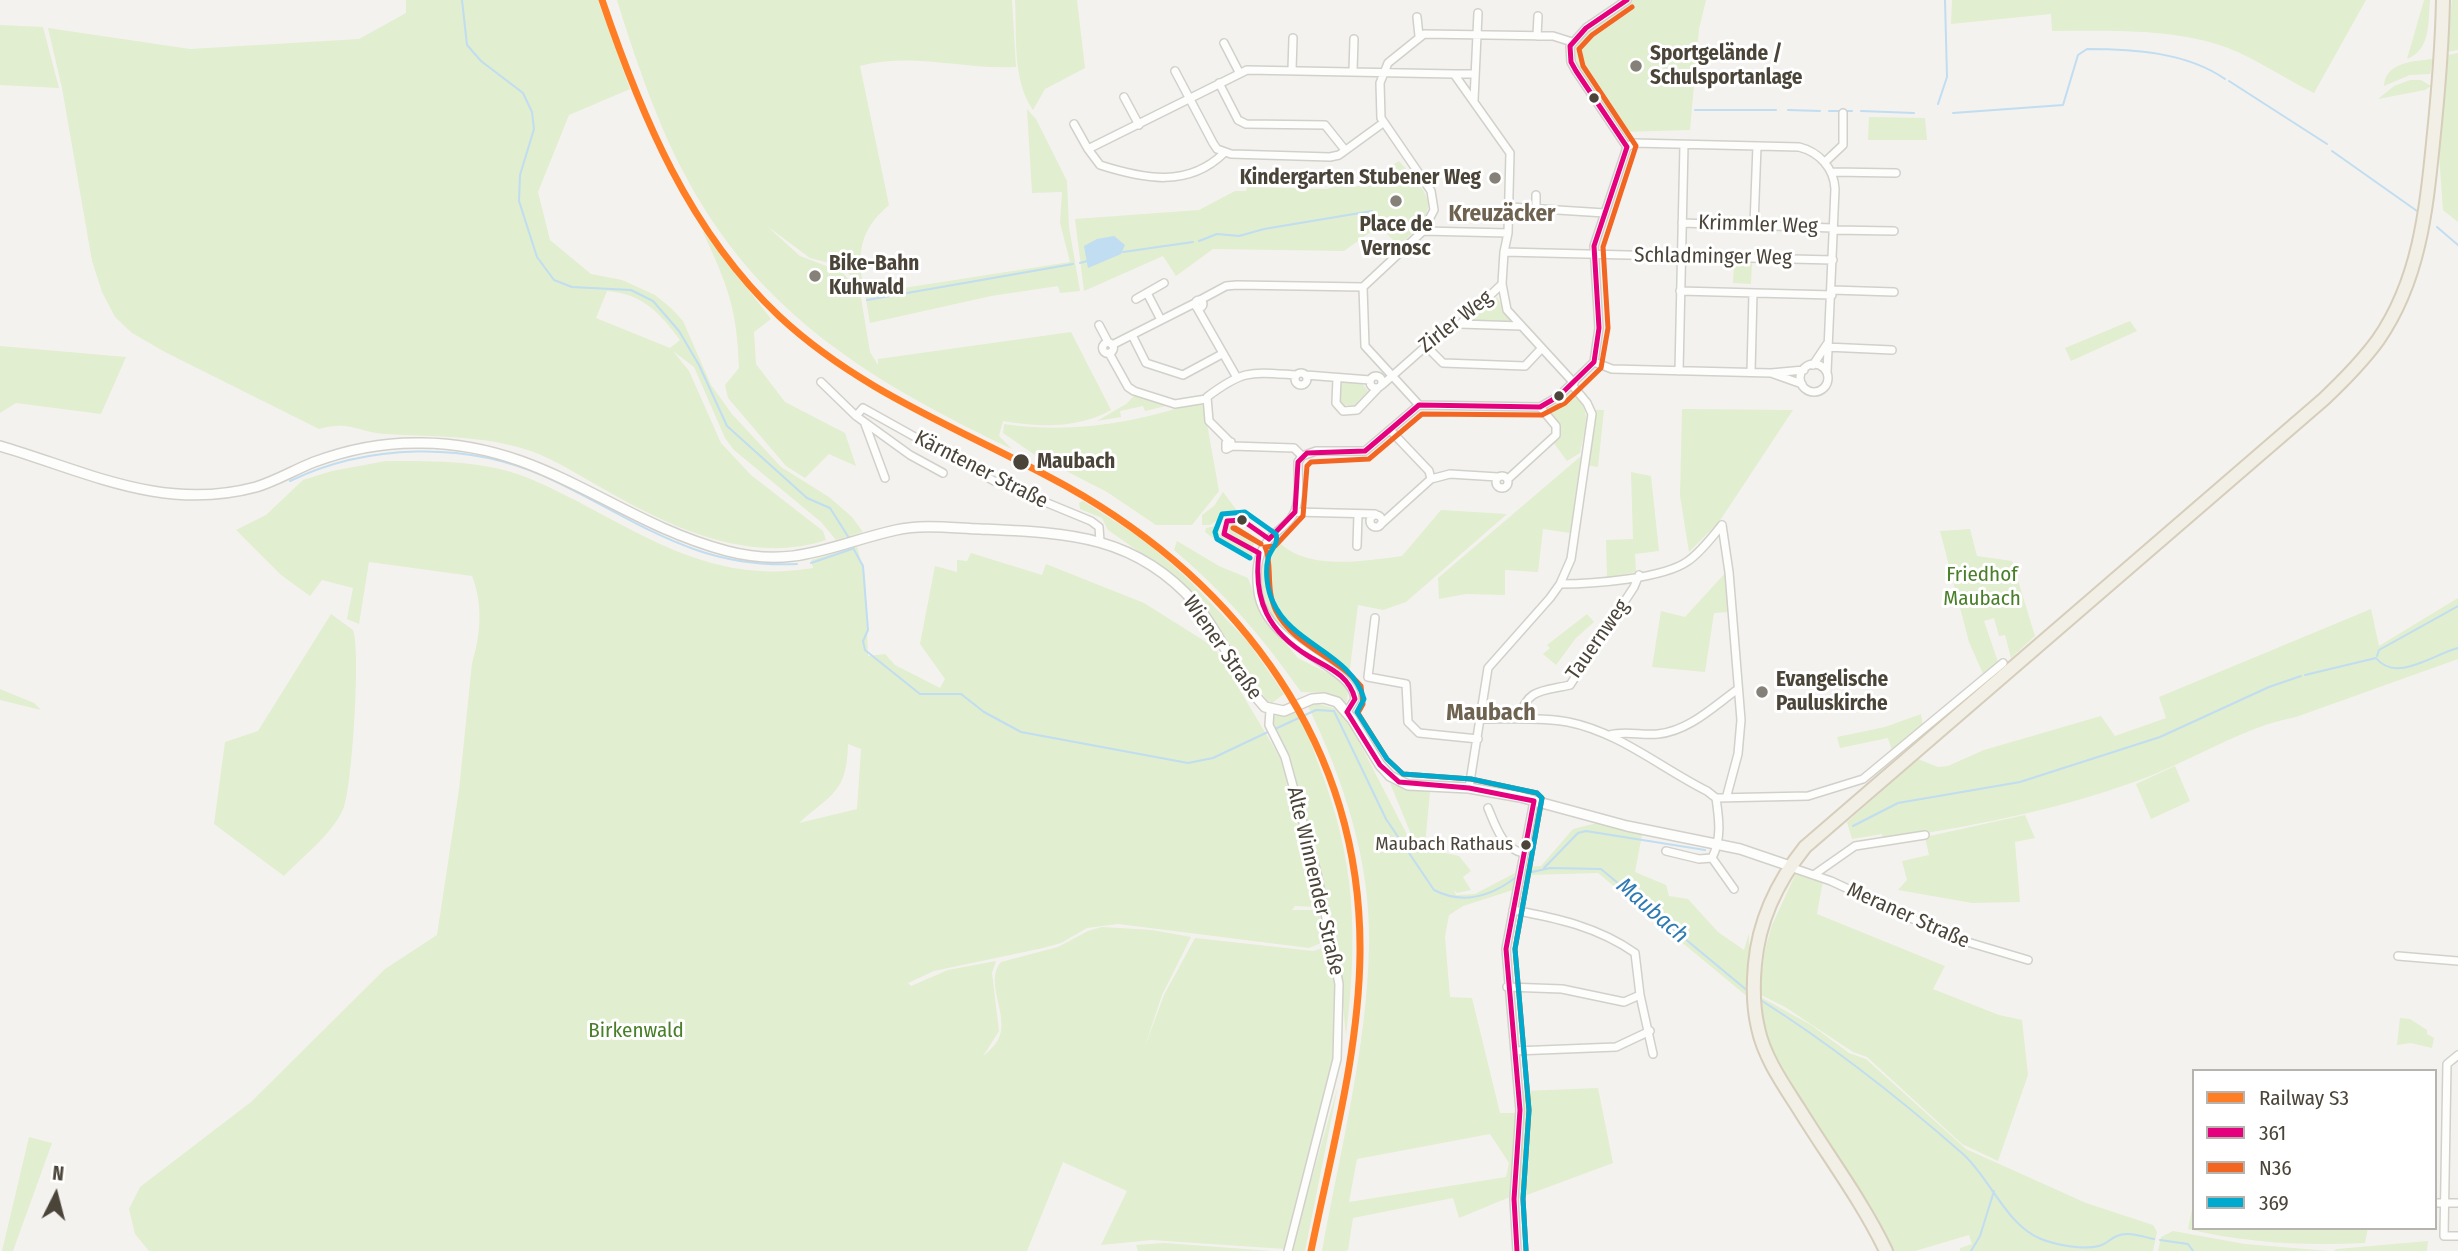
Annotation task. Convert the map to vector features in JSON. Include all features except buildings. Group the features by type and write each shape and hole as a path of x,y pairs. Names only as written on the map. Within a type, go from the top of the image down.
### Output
{"main road":[{"path":"1886,1251 1862,1205 1773,1065 1760,1036 1754,988 1759,931 1790,866 1805,847 2352,372 2378,340 2396,309 2418,250 2427,199 2442,48 2443,0"},
{"path":"2442,48 2451,0"}],"street":[{"path":"1627,0 1586,28 1572,42 1571,62 1627,147"},
{"path":"1474,101 1478,13"},
{"path":"1537,36 1538,16"},
{"path":"1417,17 1419,36"},
{"path":"1110,347 1226,286 1363,288 1423,231 1433,215 1433,196 1383,123 1379,100 1382,72 1419,36 1553,36 1572,42"},
{"path":"1293,38 1293,70"},
{"path":"1353,71 1354,39"},
{"path":"1224,43 1239,72"},
{"path":"1088,149 1239,72 1293,70 1475,74"},
{"path":"1175,71 1213,142 1224,153"},
{"name":"Zirler Weg","path":"1336,378 1336,403 1343,411 1357,410 1390,376 1451,324 1460,324 1502,285 1510,207 1510,153 1454,74"},
{"path":"1219,83 1238,120 1245,124 1325,125 1345,150"},
{"path":"1124,97 1139,125"},
{"path":"1825,162 1843,145 1843,113"},
{"path":"1074,124 1100,165 1172,179 1196,172 1224,153 1330,157 1345,150 1383,123"},
{"path":"1771,373 1802,384 1811,392 1822,390 1827,384 1835,189 1832,172 1814,152 1799,147 1634,143 1627,147 1593,254 1599,328 1594,362 1552,402 1540,407 1419,405 1365,451 1316,451 1301,456 1298,462 1295,512 1259,553 1260,601 1291,643 1335,670 1352,687 1355,699 1347,712 1380,765 1399,782 1469,789 1534,801 1627,827 1719,844 1790,866"},
{"path":"1679,371 1684,145"},
{"path":"1754,225 1757,146"},
{"path":"1832,172 1896,173"},
{"path":"1536,195 1536,208"},
{"path":"1510,207 1605,213"},
{"name":"Krimmler Weg","path":"1682,223 1894,231"},
{"path":"1423,231 1508,233"},
{"path":"1504,252 1593,254"},
{"name":"Schladminger Weg","path":"1593,254 1833,260"},
{"path":"1136,299 1164,283"},
{"path":"1469,789 1488,668 1560,584 1571,559 1592,414 1573,384 1507,310 1502,285"},
{"path":"1363,288 1365,346 1419,405"},
{"path":"1681,291 1894,292"},
{"path":"1147,293 1161,320"},
{"path":"1751,372 1753,293"},
{"path":"1197,303 1236,376"},
{"path":"1460,324 1521,326"},
{"path":"1099,325 1128,387 1174,404 1206,399 1236,376 1247,372 1296,374 1296,382 1301,385 1306,382 1306,376 1370,380 1371,386 1379,387"},
{"path":"1132,335 1146,363 1182,375 1191,373 1222,354"},
{"path":"1427,347 1443,363 1525,366 1541,349"},
{"path":"1594,362 1612,369 1771,373 1804,370 1813,365 1827,347"},
{"path":"1827,347 1892,350"},
{"path":"1813,365 1827,372"},
{"path":"1802,384 1804,370"},
{"name":"Kärntener Straße","path":"821,382 864,423 910,455 943,473"},
{"path":"1206,399 1209,421 1231,444 1294,447 1301,456"},
{"path":"1295,512 1375,514 1370,518 1371,524 1380,525 1432,479 1450,474 1507,479 1556,435 1556,426 1540,407"},
{"name":"Kärntener Straße","path":"856,416 863,408 988,478 1068,514 1091,521 1099,527 1100,541"},
{"name":"Kärntener Straße","path":"864,423 886,478"},
{"path":"1391,431 1429,471 1432,479"},
{"name":"Wiener Straße","path":"0,446 147,491 199,496 262,485 337,455 385,444 459,444 503,453 543,467 645,522 727,551 784,557 840,548 899,529 925,526 1063,534 1100,541 1140,556 1183,591 1210,623 1256,698 1270,710 1284,711 1312,699 1324,698 1337,702 1347,712"},
{"path":"1357,546 1358,514"},
{"path":"1560,584 1605,582 1664,572 1690,560 1722,525 1730,572 1741,735 1727,795"},
{"name":"Tauernweg","path":"1520,718 1523,702 1531,695 1570,685 1639,575"},
{"path":"1375,618 1368,677 1406,684 1408,722 1419,733 1478,739"},
{"path":"1482,719 1520,718 1567,722 1609,735 1716,797 1808,796 1863,779 2003,663"},
{"path":"1609,735 1623,731 1657,734 1681,729 1738,688"},
{"name":"Alte Winnender Straße","path":"1270,710 1269,725 1285,757 1335,954 1340,1025 1337,1059 1288,1251"},
{"path":"1712,858 1719,844 1716,797"},
{"path":"1517,1251 1514,1199 1520,1110 1507,987 1506,949 1534,801"},
{"path":"1489,808 1499,834 1513,850 1523,853"},
{"path":"1815,874 1855,846 1926,835"},
{"path":"1666,851 1699,859 1712,858"},
{"path":"1712,858 1734,890"},
{"name":"Meraner Straße","path":"1790,866 1815,874 1954,938 2028,960"},
{"path":"1513,910 1571,922 1619,942 1635,953 1640,995 1653,1054"},
{"path":"2399,956 2458,961"},
{"path":"1507,987 1562,989 1624,1002 1640,995"},
{"path":"1515,1051 1616,1047 1650,1031"},
{"path":"2458,1055 2446,1064 2444,1203 2444,1236 2458,1236"},
{"path":"2446,1138 2458,1136"},
{"path":"2437,1203 2458,1203"}],"green space":[{"path":"406,0 598,0 630,89 569,115 538,192 550,240 591,274 622,280 655,295 671,308 683,321 711,385 732,414 781,467 829,497 852,517 863,532 836,540 821,522 734,450 725,438 694,367 673,351 689,371 721,443 751,475 823,531 826,540 798,547 770,548 713,539 659,518 549,459 511,445 457,438 376,433 346,426 319,429 165,352 132,333 115,317 102,292 92,261 62,88 48,28 190,49 359,39 406,13","holes":["607,291 620,293 649,306 680,340 670,348 596,318"]},
{"path":"617,0 1012,0 1016,67 919,61 880,62 860,66 889,205 872,223 863,241 863,285 837,265 810,258 767,226 800,256 842,272 860,292 870,352 878,365 878,359 1071,332 1111,410 1085,421 1058,425 1003,421 999,436 1012,449 915,399 826,341 785,306 748,267 714,223 684,173 655,111"},
{"path":"1015,0 1077,0 1085,68 1045,89 1033,110 1026,98 1019,71"},
{"name":"Sportgelände / Schulsportanlage","path":"1630,0 1706,0 1699,29 1690,130 1623,132 1579,70 1573,46 1585,31"},
{"path":"1952,0 2366,0 2314,93 2228,48 2185,37 2141,32 2052,31 2051,14 1951,24"},
{"path":"2424,0 2430,0 2427,34 2420,49 2407,59"},
{"path":"2452,0 2458,0 2458,50 2446,52"},
{"path":"0,25 43,27 59,88 0,85"},
{"path":"2458,53 2458,222 2443,210 2438,141 2446,62 2448,55"},
{"path":"2433,59 2430,74 2410,75 2384,86 2386,78 2395,67"},
{"path":"2410,80 2421,80 2431,86 2425,90 2378,99 2394,86"},
{"path":"1027,109 1036,119 1067,181 1069,227 1080,291 1060,293 1058,286 991,296 870,323 865,294 1070,262 1060,223 1062,192 1032,193"},
{"path":"1869,117 1925,118 1927,140 1868,140"},
{"path":"1399,161 1420,186 1428,204 1422,222 1399,246 1379,226 1344,251 1213,249 1176,276 1163,256 1084,291 1075,219 1199,210 1235,191 1246,191 1247,187 1327,189 1351,181 1357,187"},
{"path":"702,230 771,319 754,332 756,364 785,402 845,433 856,466 829,454 805,478 786,466 728,398 725,385 739,368 736,328 724,281"},
{"path":"1734,262 1752,262 1751,284 1733,283"},
{"path":"1497,297 1512,323 1469,321"},
{"path":"2130,321 2137,331 2071,361 2065,348"},
{"path":"0,346 126,357 101,414 16,403 0,413"},
{"path":"1339,382 1361,382 1368,391 1355,405 1339,405"},
{"path":"1571,392 1583,406 1586,419 1580,453 1567,461 1553,442 1561,428 1548,409"},
{"path":"1135,395 1166,406 1145,411 1143,406 1120,411 1121,417 1097,421 1126,404"},
{"path":"1198,402 1204,407 1219,491 1192,525 1156,525 1107,492 1035,455 1003,433 1004,424 1053,428 1102,425 1150,416"},
{"path":"1682,409 1793,410 1719,522 1689,552 1680,496"},
{"path":"1594,410 1604,410 1598,467 1586,465"},
{"path":"1581,456 1570,533 1543,529 1538,572 1505,570 1505,595 1466,594 1439,599 1438,578"},
{"name":"Birkenwald","path":"386,461 424,461 479,465 516,473 667,547 700,560 735,568 772,571 813,568 811,560 857,546 865,577 868,656 885,654 895,665 940,688 945,679 920,644 935,566 957,572 957,560 967,561 971,553 1042,575 1046,564 1144,603 1214,647 1284,764 1319,901 1314,907 1295,906 1292,910 1319,910 1323,933 1321,943 1309,948 1118,924 1087,928 1061,943 934,971 908,983 911,986 948,970 996,961 992,973 999,1031 982,1058 996,1043 1001,1031 995,979 1001,962 1058,947 1088,931 1102,927 1152,930 1191,937 1162,995 1144,1049 1164,995 1195,938 1313,951 1320,949 1327,939 1337,985 1335,1058 1285,1249 1152,1240 1101,1245 1127,1191 1063,1162 1027,1251 149,1251 135,1234 129,1209 140,1187 251,1102 385,969 437,935 459,790 472,663 479,630 476,587 472,576 369,562 359,624 347,619 353,588 322,580 310,596 281,575 236,530 266,515 303,480 332,471","holes":["848,744 861,749 857,809 799,823 828,798 840,783 847,760"]},
{"path":"1631,472 1651,476 1659,551 1635,554 1636,572 1607,578 1606,540 1633,539"},
{"path":"1223,492 1238,512 1227,514 1210,525 1202,525 1202,515 1214,506"},
{"path":"1083,501 1146,541 1190,581 1249,643 1284,694 1272,703 1267,701 1210,614 1181,581 1108,530 1102,518 1080,509 1079,503"},
{"path":"1441,510 1507,514 1406,602 1383,610 1358,605 1349,676 1293,636 1271,612 1264,597 1262,573 1267,553 1276,539 1302,556 1318,560 1353,562 1402,556"},
{"path":"1233,523 1257,538 1252,548 1230,535 1228,527"},
{"path":"1220,525 1219,534 1253,553 1251,558 1222,545 1205,532 1206,528"},
{"name":"Friedhof Maubach","path":"1970,529 1977,556 2012,561 2035,636 2011,658 2005,635 1999,636 1994,618 1984,621 1998,662 1984,676 1969,642 1940,531"},
{"path":"1177,541 1219,566 1248,578 1263,617 1298,658 1335,677 1348,687 1347,701 1345,703 1327,693 1301,692 1273,653 1242,617 1210,582 1174,550"},
{"path":"1727,571 1730,612 1714,613 1705,672 1652,667 1661,611 1685,617"},
{"path":"2458,598 2458,659 2255,729 2154,774 2104,792 1978,824 1883,840 1882,834 1852,839 1847,822 1918,759 1938,767 1948,766 1984,750 2101,716 2115,736 2166,718 2159,697 2371,609 2379,646"},
{"path":"331,614 353,630 355,642 354,718 347,794 344,807 333,826 284,876 214,824 225,742 258,731"},
{"path":"1587,614 1594,622 1576,638 1556,665 1543,654 1550,648 1547,645"},
{"path":"0,689 34,703 41,710 0,700"},
{"path":"1318,704 1337,709 1347,719 1413,846 1459,856 1471,871 1463,877 1471,890 1457,893 1454,890 1456,895 1475,894 1515,873 1513,890 1463,906 1449,915 1445,937 1450,997 1472,998 1500,1113 1516,1113 1510,1197 1459,1218 1453,1198 1353,1218 1348,1250 1345,1251 1322,1251 1358,1061 1367,984 1368,915 1353,823 1333,763 1308,706","holes":["1490,1134 1509,1163 1506,1177 1349,1202 1357,1159"]},
{"path":"1299,708 1331,798 1347,865 1351,898 1352,964 1346,1036 1341,985 1283,744 1272,722 1274,716"},
{"path":"1921,714 1923,727 1893,754 1888,738 1840,748 1837,737 1885,727"},
{"path":"2175,766 2190,801 2151,819 2136,784"},
{"path":"1390,783 1406,789 1430,792 1425,846 1415,844"},
{"path":"2025,815 2035,838 2015,842 2020,902 1972,903 1898,890 1907,880 1902,861 1929,855 1925,837"},
{"path":"1597,823 1642,835 1635,872 1666,885 1669,896 1688,899 1718,932 1744,950 1749,933 1749,998 1598,873 1529,875 1529,867 1541,866 1573,829"},
{"path":"1797,871 1823,881 1817,914 1945,966 1933,989 1999,1015 2022,1020 2028,1075 1998,1161 1962,1144 1867,1057 1853,1052 1785,1007 1759,994 1765,950 1772,925"},
{"path":"1759,996 1811,1025 1849,1053 1866,1059 1966,1149 2086,1203 2153,1225 2157,1232 2153,1251 1960,1251 1960,1248 1972,1244 1969,1235 1915,1251 1892,1251 1778,1063 1765,1032"},
{"path":"2400,1018 2410,1019 2427,1030 2427,1034 2434,1038 2432,1048 2411,1043 2397,1045"},
{"path":"1338,1086 1305,1251 1291,1251"},
{"path":"1598,1088 1613,1163 1516,1199 1523,1091"},
{"path":"29,1137 52,1143 13,1251 2,1251"},
{"path":"2192,1210 2192,1230 2188,1229"},
{"path":"2193,1230 2368,1230 2365,1243 2320,1244 2232,1238"},
{"path":"2173,1231 2245,1244 2330,1251 2158,1251 2161,1237"},
{"path":"2428,1241 2427,1251 2333,1251 2337,1249"},
{"path":"1164,1243 1272,1251 1138,1251 1136,1245"}],"water":[{"path":"1114,236 1125,245 1121,254 1088,268 1084,246 1097,239"}],"waterway":[{"name":"Maubach","path":"462,0 467,45 481,61 523,93 532,112 534,129 520,175 519,201 537,257 554,280 572,287 631,290 653,301 679,331 699,365 727,426 807,498 830,508 849,538"},
{"path":"1938,104 1947,77 1945,0"},
{"path":"1953,113 2063,105 2078,55 2087,49 2159,54 2193,63 2225,79"},
{"path":"2229,81 2327,144"},
{"path":"1695,110 1776,110"},
{"path":"1788,110 1820,111"},
{"path":"1829,111 1852,111"},
{"path":"1861,111 1914,113"},
{"path":"2332,151 2417,211"},
{"path":"1199,241 1217,234 1239,236 1264,229 1372,211"},
{"path":"2437,227 2458,245"},
{"path":"1123,252 1193,242"},
{"path":"1080,263 1087,261"},
{"path":"867,300 1073,264"},
{"path":"290,481 320,469 383,454 449,452 482,457 544,476 664,537 694,549 725,558 759,563 797,564"},
{"name":"Maubach","path":"852,546 863,566 868,630 863,641 865,650 920,694 961,694 984,712 1021,732 1188,763 1213,758 1270,731"},
{"path":"811,563 852,549"},
{"path":"2377,656 2379,650 2458,606"},
{"path":"2305,675 2376,658 2384,665 2404,668 2458,648"},
{"path":"1853,826 1898,803 2020,782 2160,737 2269,687 2301,676"},
{"name":"Maubach","path":"1275,729 1316,710 1334,711 1386,819 1434,890 1445,895 1466,898 1496,890 1515,878"},
{"path":"1544,868 1578,833 1586,831 1705,850"},
{"name":"Maubach","path":"1523,874 1550,868 1601,869 1749,992"},
{"name":"Maubach","path":"1759,999 1838,1053 1939,1133 1973,1164 2008,1212 2029,1232 2047,1241 2078,1247 2099,1246 2126,1234 2154,1239"},
{"name":"Maubach","path":"1971,1251 1980,1236 1994,1191"},
{"path":"2160,1240 2188,1244 2193,1251"}],"rail line":[{"name":"S3","path":"602,0 633,86 671,169 719,247 747,283 779,316 845,368 881,390 1066,486 1129,526 1186,571 1236,623 1279,679 1314,741 1340,807 1355,878 1360,953 1355,1028 1349,1065 1311,1251"}],"transit line":[{"name":"361","path":"1269,539 1295,512 1298,462 1307,453 1365,451 1419,405 1540,407 1559,396 1594,362 1599,328 1594,246 1627,147 1576,71 1571,62 1570,46 1586,28 1627,0"},
{"name":"N36","path":"1526,1250 1523,1199 1529,1110 1515,949 1542,798 1537,793 1471,779 1403,774 1387,759 1358,713 1363,704 1361,686 1293,633 1276,611 1265,547 1275,546 1303,516 1307,466 1311,462 1369,459 1422,414 1542,415 1565,403 1601,368 1608,328 1603,247 1636,146 1583,66 1579,49 1592,35 1632,7"},
{"name":"369","path":"1250,558 1217,539 1215,532 1222,514 1245,512 1276,534 1267,569 1273,602 1293,629 1335,659 1357,683 1364,699 1357,712 1387,759 1403,774 1471,779 1537,793 1542,798 1515,949 1529,1110 1523,1199 1526,1250"},
{"name":"361","path":"1259,553 1224,534 1227,521 1242,520 1269,539"},
{"name":"N36","path":"1233,528 1235,528 1261,544 1233,528"},
{"name":"361","path":"1259,553 1259,586 1266,613 1283,637 1337,673 1348,684 1355,699 1347,712"},
{"name":"361","path":"1347,712 1380,765 1399,782 1469,788 1534,801"},
{"name":"361","path":"1517,1251 1514,1199 1520,1110 1506,949 1534,801"}],"place":[{"name":"Sportgelände / Schulsportanlage","path":"1636,66"},
{"name":"Kindergarten Stubener Weg","path":"1495,178"},
{"name":"Place de Vernosc","path":"1396,201"},
{"name":"Bike-Bahn Kuhwald","path":"815,276"},
{"name":"Maubach","path":"1021,462"},
{"name":"Evangelische Pauluskirche","path":"1762,692"},
{"name":"Maubach Rathaus","path":"1526,845"}],"district":[{"name":"Kreuzäcker","path":"1502,215"},
{"name":"Maubach","path":"1491,713"}]}
